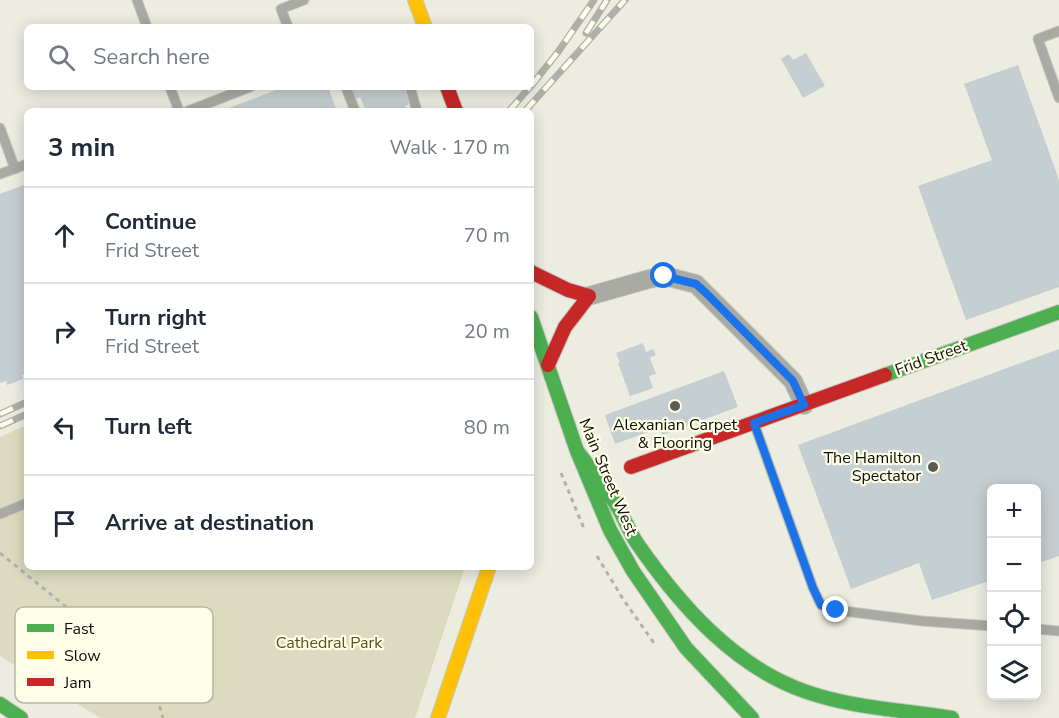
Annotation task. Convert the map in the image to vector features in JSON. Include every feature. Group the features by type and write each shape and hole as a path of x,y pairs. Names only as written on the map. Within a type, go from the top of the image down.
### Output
{"main road":[{"path":"415,0 424,24"},
{"path":"448,90 455,108"},
{"path":"534,273 568,290 589,296 565,327 548,365"},
{"name":"Frid Street","path":"631,467 1059,312"},
{"name":"Main Street West","path":"534,325 577,451 609,531 633,571 686,648 752,718"},
{"path":"577,451 615,503 638,544 679,597 739,657 772,677 804,691 836,700 952,718"},
{"path":"438,718 488,570"},
{"path":"0,704 21,718"}],"street":[{"path":"589,296 664,276 696,284 793,381 804,405"}],"lane":[{"path":"137,0 146,24"},
{"path":"287,24 281,9 304,0"},
{"path":"1059,31 1038,39 1059,98"},
{"path":"171,90 177,108"},
{"path":"196,108 242,90"},
{"path":"347,90 355,108"},
{"path":"411,90 416,108"},
{"path":"0,128 15,169"},
{"path":"0,174 24,165"},
{"path":"754,423 821,605 836,610 922,621 987,626"},
{"path":"0,514 24,503"},
{"path":"1041,629 1059,631"}],"path":[{"path":"0,553 66,607"},
{"path":"159,703 163,718"}],"green space":[{"name":"Cathedral Park","path":"24,426 24,570 464,570 415,718 100,718 76,703 213,703 213,607 15,607 15,665 0,656 0,437"}],"building":[{"path":"806,53 825,86 803,98 781,59 789,54 793,60"},
{"path":"1018,65 1059,180 1059,287 966,320 918,186 992,160 964,84"},
{"path":"276,90 329,90 336,108 229,108"},
{"path":"352,90 405,90 409,104 405,106 406,108 365,108 360,97 356,99"},
{"path":"24,185 24,374 23,379 7,385 6,381 0,383 0,194"},
{"path":"643,343 646,352 653,349 656,355 650,358 656,374 649,376 653,388 630,396 616,353"},
{"name":"The Hamilton Spectator","path":"1059,349 1059,556 1041,562 1041,484 987,484 987,582 932,600 919,563 851,589 798,445"},
{"path":"724,371 738,407 662,435 659,428 615,444 605,415"}],"railway":[{"path":"534,82 594,0"},
{"path":"586,33 607,0"},
{"path":"528,108 625,0"},
{"path":"512,108 527,90"},
{"path":"0,414 24,403"},
{"path":"0,426 24,415"}],"traffic: fast":[{"path":"885,375 1059,312"},
{"path":"534,326 577,451 610,530 633,571 686,648 752,718"},
{"path":"577,451 598,478 655,568 691,612 732,650 779,680 822,697 859,705 952,718"},
{"path":"0,704 21,718"}],"traffic: slow":[{"path":"415,0 424,24"},
{"path":"438,718 488,570"}],"traffic: jam":[{"path":"448,90 455,108"},
{"path":"534,273 568,290 589,296 565,327 548,365"},
{"path":"631,467 885,375"}],"place":[{"name":"Alexanian Carpet & Flooring","path":"675,406"},
{"name":"The Hamilton Spectator","path":"933,467"}],"route":[{"path":"664,276 696,284 793,381 804,405 754,423 813,588 821,605 836,610"}]}
